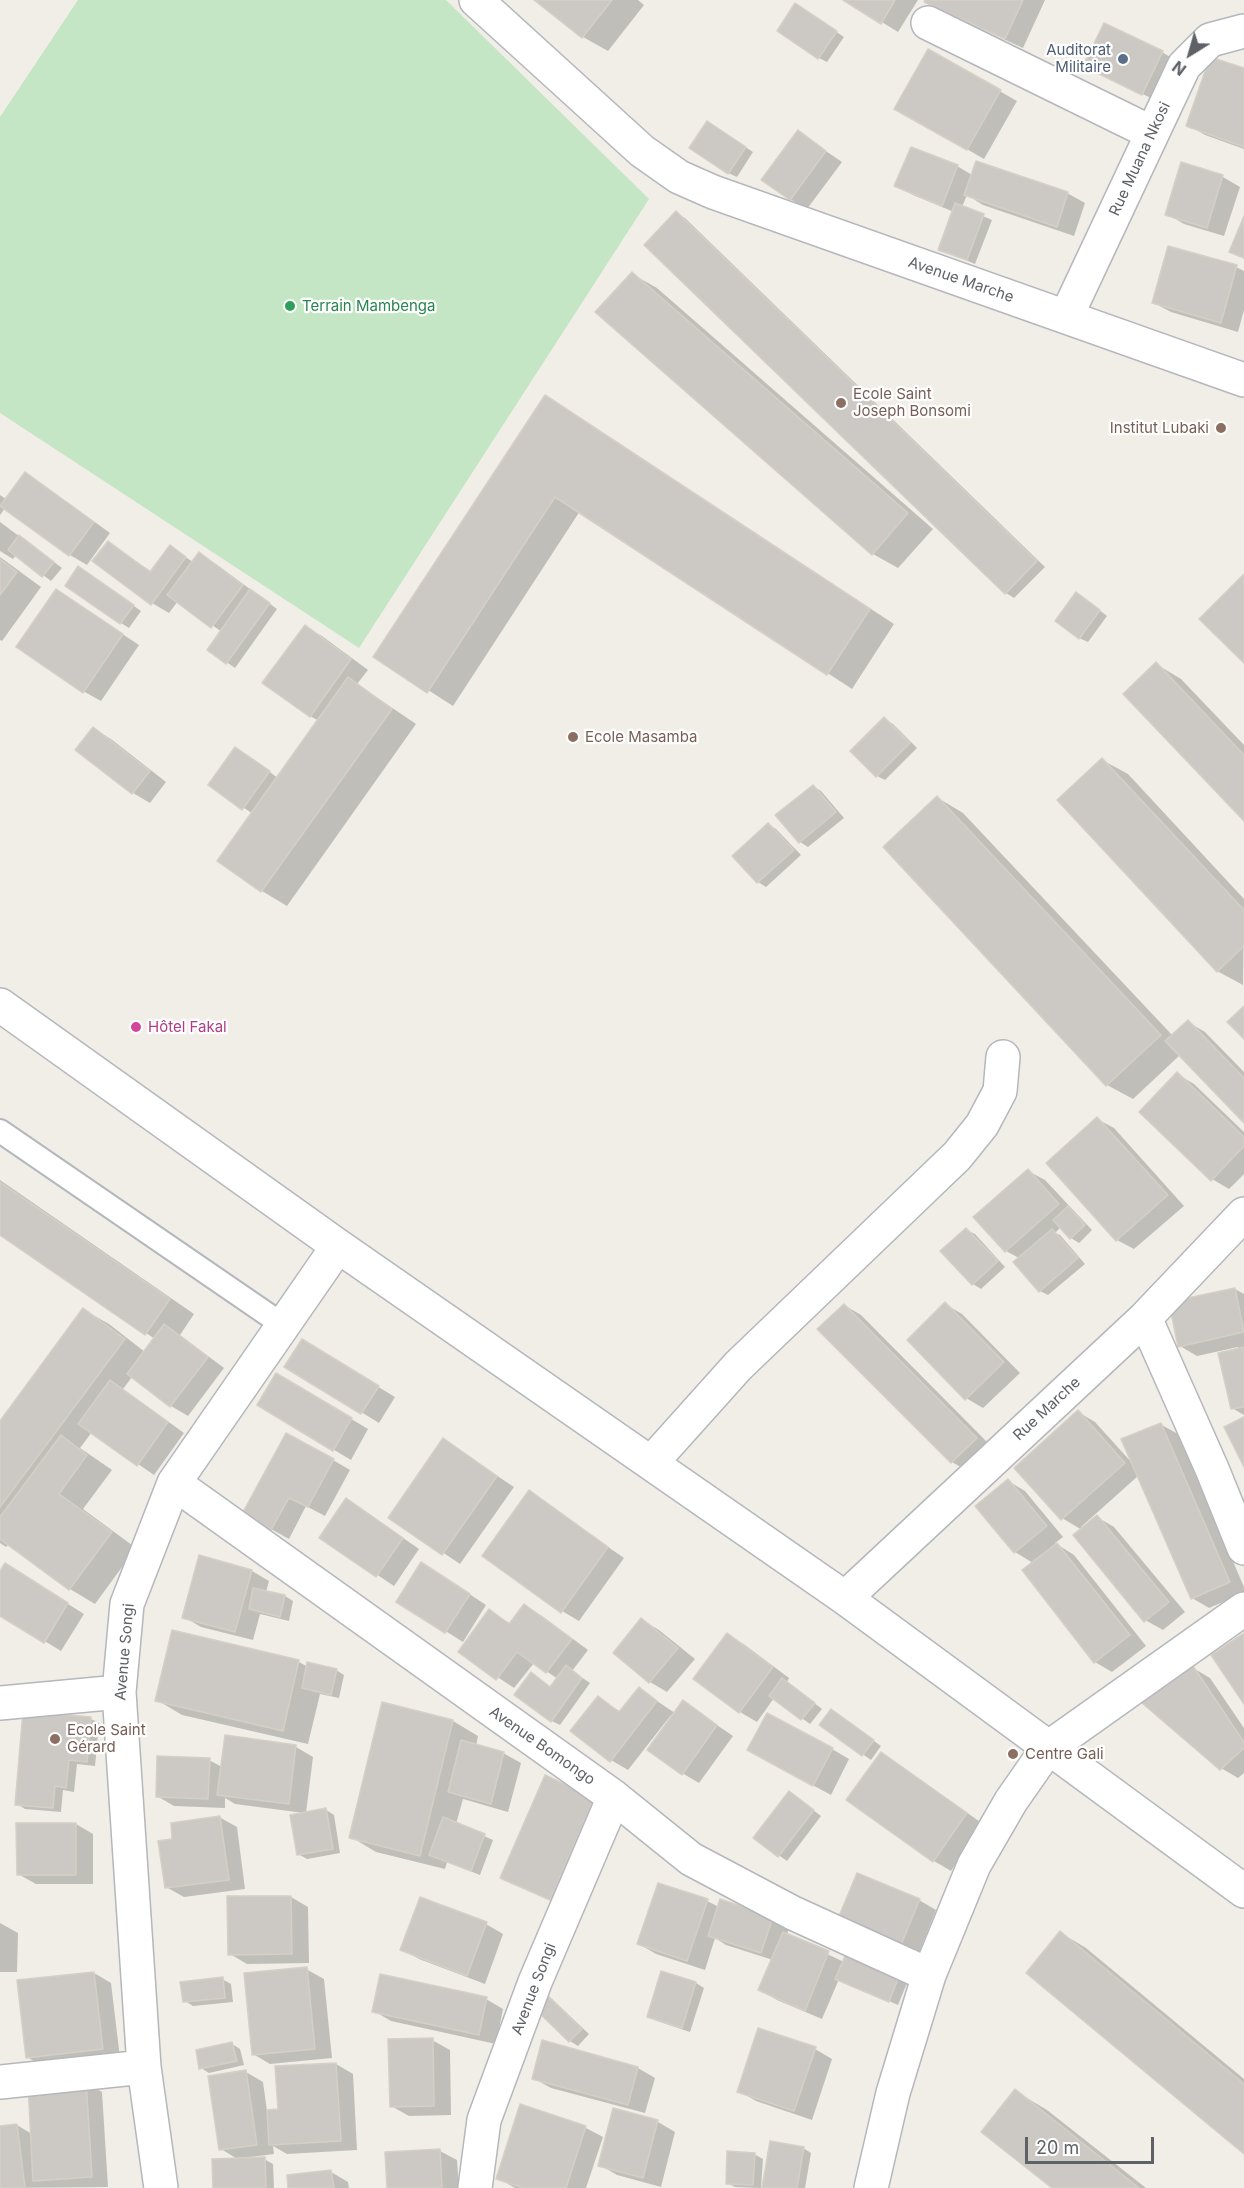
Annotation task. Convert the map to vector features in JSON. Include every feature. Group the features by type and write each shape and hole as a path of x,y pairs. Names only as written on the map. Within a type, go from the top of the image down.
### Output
{"street":[{"name":"Avenue Marche","path":"476,0 642,151 679,177 713,192 1244,380"},
{"path":"928,23 1152,133"},
{"name":"Rue Muana Nkosi","path":"1066,317 1184,66 1209,40 1244,31"},
{"path":"0,1005 338,1246 845,1598 1244,1891"},
{"path":"651,1463 738,1366 957,1156 982,1125 1000,1091 1003,1057"},
{"name":"Rue Marche","path":"845,1598 1145,1318 1244,1214"},
{"name":"Avenue Songi","path":"162,2188 144,2067 119,1692 127,1604 174,1483 338,1246"},
{"path":"1145,1318 1212,1469 1244,1548"},
{"name":"Avenue Bomongo","path":"174,1483 614,1797 691,1859 793,1914 929,1975"},
{"path":"871,2188 893,2093 929,1975 974,1865 1011,1801 1048,1748 1244,1609"},
{"path":"0,1703 119,1692"},
{"name":"Avenue Songi","path":"475,2188 484,2120 535,1982 614,1797"},
{"path":"0,2082 144,2067"}],"lane":[{"path":"0,1131 283,1325"}],"green space":[{"name":"Terrain Mambenga","path":"78,0 446,0 649,199 359,648 0,413 0,117"}],"building":[{"path":"534,0 612,0 582,38"},
{"path":"843,0 895,0 881,24"},
{"path":"925,0 1023,0 1005,39 924,2"},
{"path":"795,3 837,31 818,59 777,31"},
{"name":"Auditorat Militaire","path":"1104,23 1163,51 1142,95 1083,66"},
{"path":"928,49 1001,90 967,150 894,109"},
{"path":"1210,57 1244,68 1244,147 1186,126"},
{"path":"707,121 746,147 728,174 689,148"},
{"path":"798,130 826,151 790,200 761,180"},
{"path":"911,147 958,165 942,206 894,186"},
{"path":"976,161 1068,192 1057,227 964,195"},
{"path":"1181,162 1223,175 1207,228 1165,215"},
{"path":"955,203 984,214 967,260 938,250"},
{"name":"Ecole Saint Joseph Bonsomi","path":"676,211 1037,561 1005,594 644,245"},
{"path":"1244,216 1244,258 1229,252"},
{"path":"1168,246 1237,265 1221,323 1152,303"},
{"path":"632,272 908,513 872,555 595,312"},
{"path":"545,395 870,609 827,675 555,497 427,693 373,657"},
{"path":"25,472 94,522 69,556 0,506"},
{"path":"19,535 54,562 42,577 8,550"},
{"path":"108,541 150,572 170,545 186,557 151,605 92,561"},
{"path":"199,552 243,585 211,628 167,595"},
{"path":"0,559 17,572 0,595"},
{"path":"78,566 134,605 120,624 65,586"},
{"path":"1244,574 1244,663 1199,619"},
{"path":"56,589 123,634 83,693 16,647"},
{"path":"250,589 270,603 226,664 207,650"},
{"path":"1076,592 1100,610 1079,639 1055,621"},
{"path":"305,625 351,659 310,717 262,683"},
{"path":"1156,662 1244,755 1244,821 1123,694"},
{"path":"348,677 392,709 261,892 217,861"},
{"path":"884,717 910,743 876,777 850,751"},
{"path":"93,727 150,771 132,794 75,750"},
{"path":"235,747 270,771 242,810 208,785"},
{"path":"1102,758 1244,910 1244,946 1217,972 1057,800"},
{"path":"813,785 836,812 799,843 775,815"},
{"path":"937,796 1161,1035 1106,1086 883,847"},
{"path":"768,823 794,850 757,883 732,856"},
{"path":"1244,1006 1244,1039 1227,1022"},
{"path":"1188,1020 1244,1078 1244,1123 1165,1041"},
{"path":"1177,1072 1244,1137 1244,1146 1211,1181 1139,1112"},
{"path":"1097,1117 1168,1195 1116,1241 1046,1163"},
{"path":"1028,1169 1059,1204 1005,1252 973,1217"},
{"path":"0,1182 170,1299 145,1335 0,1235"},
{"path":"1068,1206 1085,1225 1070,1239 1053,1220"},
{"path":"966,1228 998,1261 972,1285 940,1251"},
{"path":"1052,1229 1078,1258 1039,1292 1013,1262"},
{"path":"1235,1288 1244,1332 1178,1347 1169,1302"},
{"path":"945,1302 1004,1362 965,1400 907,1340"},
{"path":"844,1304 977,1438 951,1463 817,1329"},
{"path":"83,1308 125,1339 0,1507 0,1421"},
{"path":"164,1324 208,1357 170,1407 127,1374"},
{"path":"302,1339 379,1386 361,1414 284,1367"},
{"path":"1244,1347 1244,1407 1231,1409 1218,1353"},
{"path":"276,1373 352,1418 333,1451 257,1405"},
{"path":"110,1380 168,1422 137,1466 78,1424"},
{"path":"1078,1410 1125,1463 1061,1520 1014,1468"},
{"path":"1244,1417 1244,1467 1224,1427"},
{"path":"1161,1423 1230,1582 1191,1599 1121,1439"},
{"path":"286,1433 334,1459 308,1507 289,1498 271,1530 242,1514"},
{"path":"61,1435 87,1455 59,1494 112,1532 69,1590 0,1539 0,1517"},
{"path":"443,1438 497,1476 442,1555 388,1518"},
{"path":"1008,1479 1047,1526 1014,1553 975,1506"},
{"path":"529,1490 608,1547 561,1613 482,1556"},
{"path":"346,1498 403,1538 376,1577 319,1538"},
{"path":"1097,1515 1169,1602 1144,1622 1073,1535"},
{"path":"1057,1543 1130,1635 1094,1663 1022,1570"},
{"path":"199,1555 252,1570 235,1632 182,1618"},
{"path":"421,1562 470,1594 445,1633 396,1602"},
{"path":"5,1563 68,1603 44,1643 0,1616 0,1571"},
{"path":"253,1588 285,1595 280,1617 249,1609"},
{"path":"524,1604 572,1639 546,1673 517,1652 496,1680 458,1652 489,1609 509,1624"},
{"path":"641,1618 678,1648 649,1683 613,1653"},
{"path":"172,1630 299,1660 283,1731 155,1701"},
{"path":"727,1633 773,1667 739,1713 693,1679"},
{"path":"1244,1633 1244,1704 1211,1655"},
{"path":"307,1662 337,1669 331,1695 302,1688"},
{"path":"566,1665 582,1678 551,1722 514,1695 531,1672 550,1687"},
{"path":"1193,1666 1244,1742 1244,1748 1220,1770 1142,1703"},
{"path":"782,1678 815,1703 801,1720 769,1696"},
{"path":"639,1687 657,1701 610,1762 570,1731 598,1696 619,1712"},
{"path":"683,1700 717,1725 682,1775 647,1750"},
{"path":"382,1702 453,1720 420,1856 349,1838"},
{"path":"831,1709 874,1740 862,1756 819,1725"},
{"name":"Ecole Saint Gérard","path":"23,1711 91,1717 87,1762 69,1760 66,1788 55,1786 53,1808 15,1805"},
{"path":"767,1713 833,1748 813,1786 747,1750"},
{"path":"225,1735 296,1745 289,1804 217,1795"},
{"path":"461,1740 504,1752 491,1804 448,1792"},
{"path":"881,1752 967,1813 933,1862 846,1800"},
{"path":"157,1756 210,1758 208,1799 156,1797"},
{"path":"545,1775 594,1798 550,1900 500,1878"},
{"path":"789,1791 814,1810 778,1857 753,1838"},
{"path":"326,1808 333,1849 297,1855 290,1815"},
{"path":"220,1816 229,1880 165,1888 158,1841 172,1839 171,1823"},
{"path":"443,1817 485,1834 471,1871 429,1855"},
{"path":"16,1823 76,1823 76,1875 17,1875"},
{"path":"857,1873 920,1899 900,1947 837,1921"},
{"path":"658,1883 708,1899 687,1961 637,1944"},
{"path":"227,1896 291,1896 292,1954 228,1955"},
{"path":"420,1897 487,1922 467,1976 400,1950"},
{"path":"720,1899 773,1917 761,1953 708,1936"},
{"path":"1060,1931 1244,2084 1244,2154 1026,1973"},
{"path":"783,1932 829,1951 805,2011 758,1990"},
{"path":"846,1954 899,1976 889,2002 835,1979"},
{"path":"307,1967 315,2049 252,2055 244,1973"},
{"path":"661,1971 696,1982 682,2028 647,2017"},
{"path":"94,1972 103,2049 26,2058 17,1980"},
{"path":"380,1974 487,1997 479,2035 372,2012"},
{"path":"223,1977 225,1998 183,2002 180,1982"},
{"path":"544,1992 582,2029 569,2042 531,2005"},
{"path":"758,2028 816,2047 794,2111 737,2092"},
{"path":"433,2038 434,2106 390,2107 388,2039"},
{"path":"542,2040 638,2067 628,2105 532,2079"},
{"path":"232,2042 237,2061 199,2069 196,2050"},
{"path":"336,2063 341,2141 269,2145 267,2110 278,2109 275,2066"},
{"path":"246,2070 257,2145 219,2150 208,2076"},
{"path":"86,2081 92,2177 33,2181 28,2084"},
{"path":"1015,2089 1139,2188 1052,2188 981,2132"},
{"path":"520,2104 586,2126 566,2188 524,2188 496,2179"},
{"path":"613,2108 658,2120 643,2178 598,2166"},
{"path":"17,2124 25,2188 0,2188 0,2126"},
{"path":"770,2141 804,2147 797,2188 762,2188"},
{"path":"440,2149 442,2188 387,2188 385,2152"},
{"path":"727,2151 755,2153 753,2185 726,2184"},
{"path":"265,2157 266,2188 213,2188 212,2159"},
{"path":"331,2170 334,2188 288,2188 287,2175"}],"place":[{"name":"Auditorat Militaire","path":"1123,59"},
{"name":"Terrain Mambenga","path":"290,306"},
{"name":"Ecole Saint Joseph Bonsomi","path":"841,403"},
{"name":"Institut Lubaki","path":"1221,428"},
{"name":"Ecole Masamba","path":"573,737"},
{"name":"Hôtel Fakal","path":"136,1027"},
{"name":"Ecole Saint Gérard","path":"55,1739"},
{"name":"Centre Gali","path":"1013,1754"}]}
